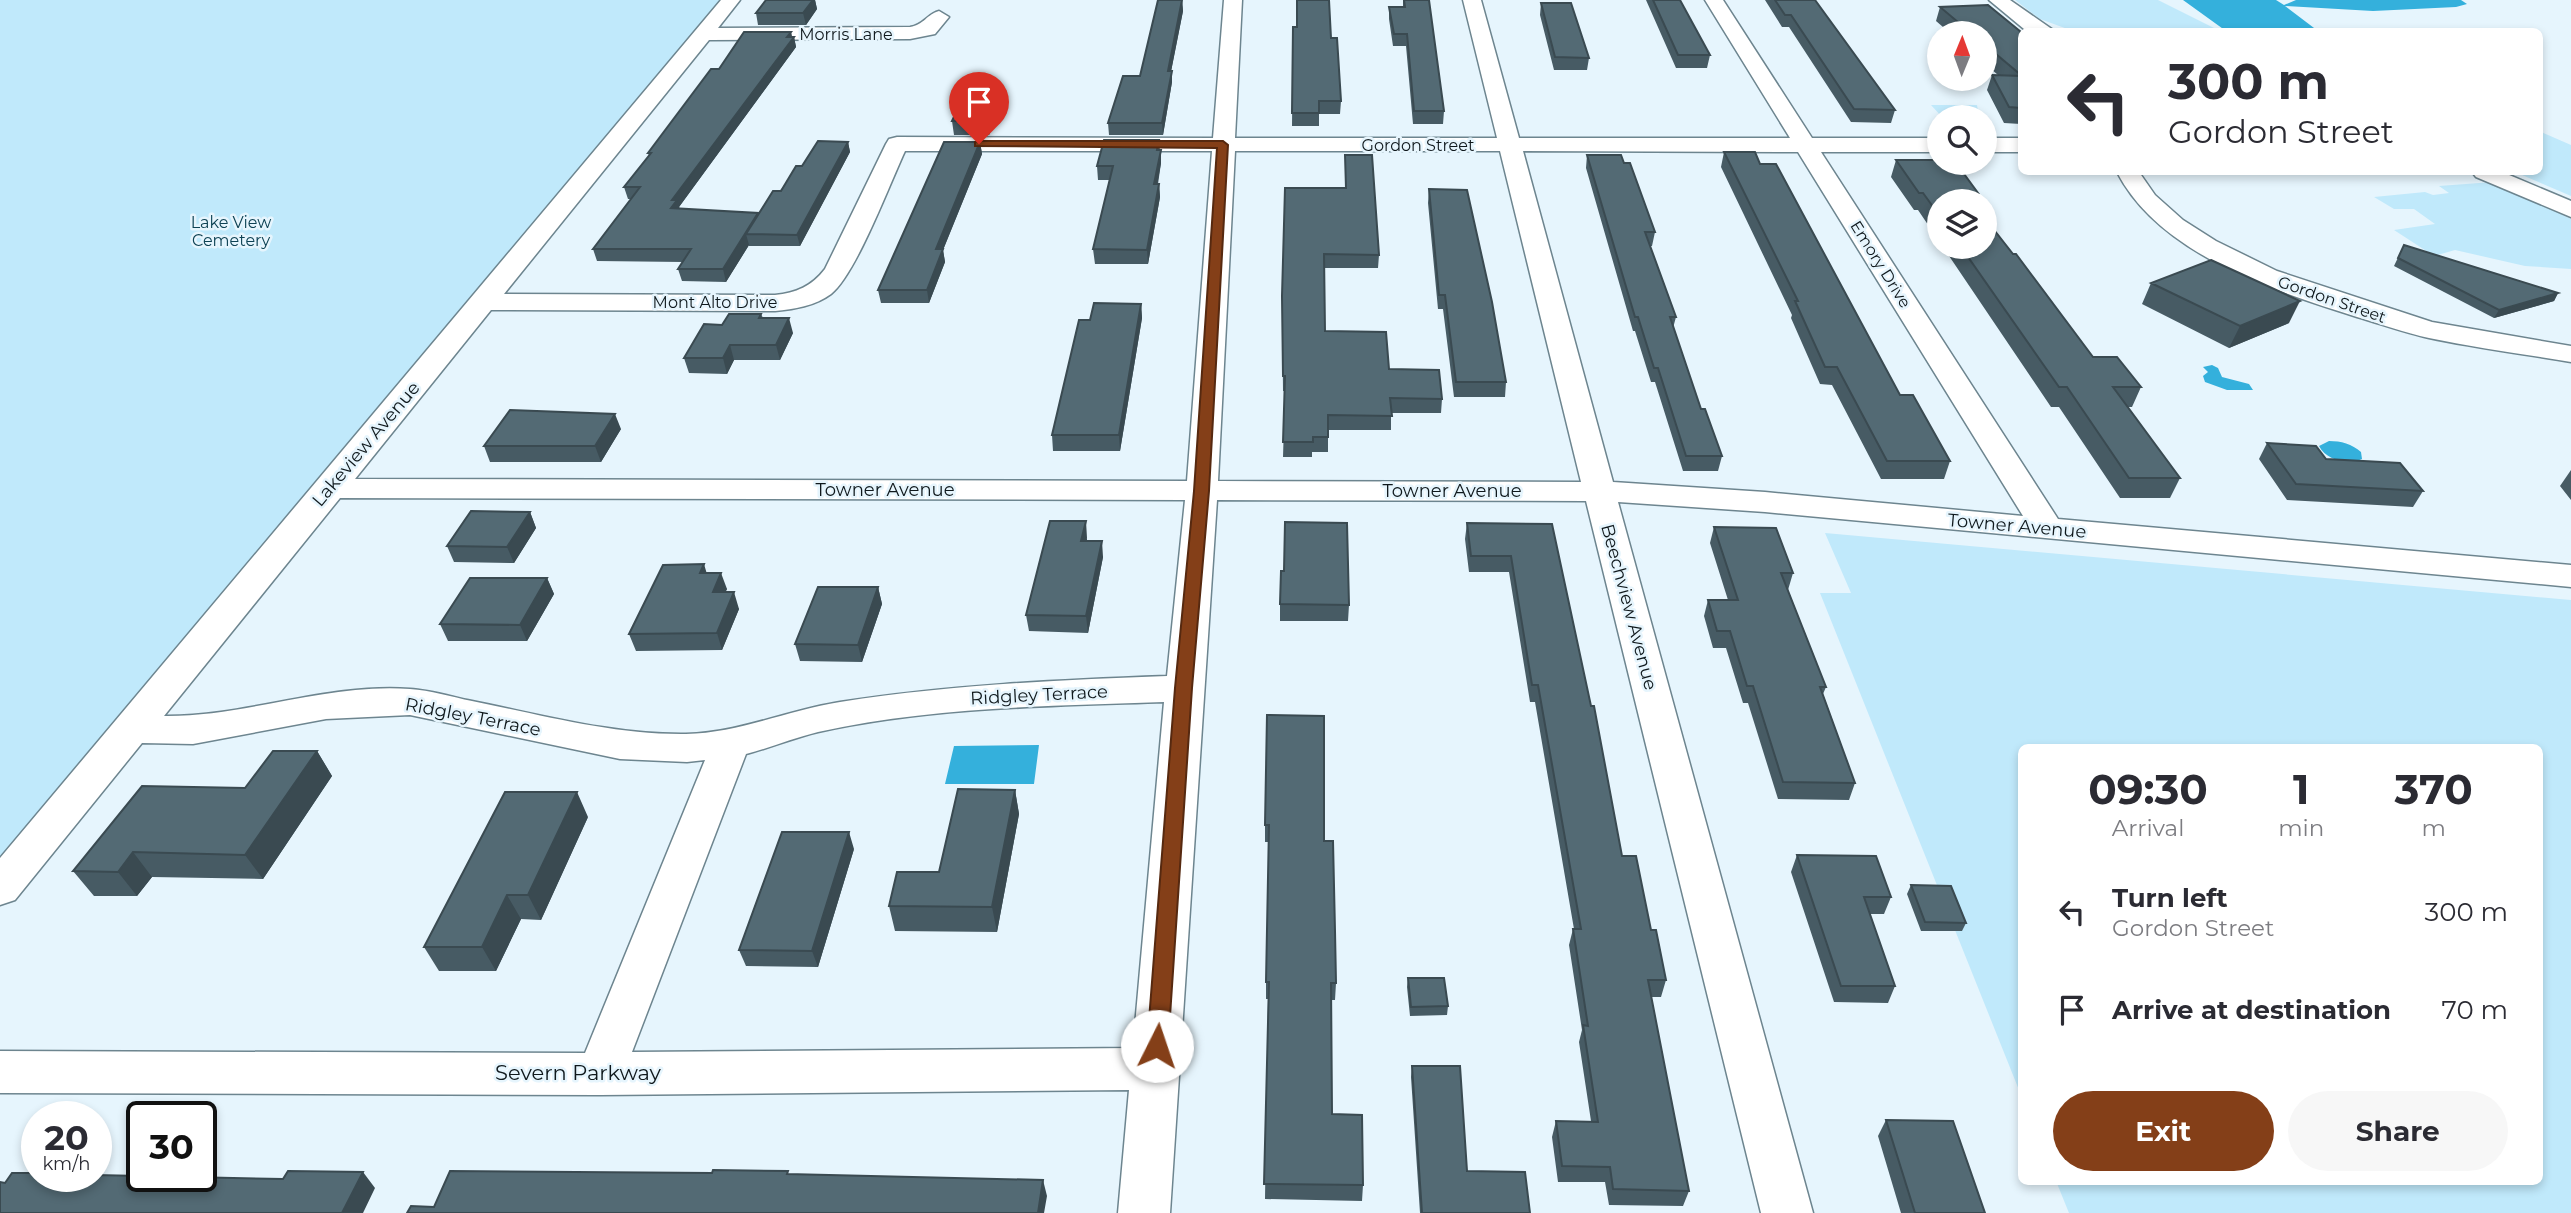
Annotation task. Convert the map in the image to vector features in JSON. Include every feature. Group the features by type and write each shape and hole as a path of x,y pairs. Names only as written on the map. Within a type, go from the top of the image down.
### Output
{"street":[{"name":"Lakeview Avenue","path":"0,888 731,0"},
{"path":"1144,1213 1184,688 1202,491 1233,0"},
{"name":"Beechview Avenue","path":"1472,0 1787,1213"},
{"name":"Emory Drive","path":"1714,0 2048,529"},
{"path":"1998,0 2038,28"},
{"name":"Morris Lane","path":"703,34 910,33 928,30 939,17"},
{"name":"Gordon Street","path":"897,144 1927,145"},
{"name":"Mont Alto Drive","path":"483,302 775,303 808,298 834,277 897,144"},
{"path":"1997,145 2018,145"},
{"name":"Gordon Street","path":"2130,175 2147,200 2174,225 2268,277 2428,330 2571,354"},
{"path":"2491,175 2571,210"},
{"name":"Towner Avenue","path":"329,488 1599,491 1675,494 2571,576"},
{"name":"Ridgley Terrace","path":"131,729 193,730 326,706 410,702 620,745 687,748 748,740 815,719 879,708 1024,694 1184,688"},
{"path":"600,1074 730,743"},
{"name":"Severn Parkway","path":"0,1072 600,1074 1156,1069"}],"green space":[{"name":"Lake View Cemetery","path":"0,0 720,0 0,872"},
{"path":"2015,0 2158,0 2214,28 2065,28 2040,19"},
{"path":"2543,133 2571,145 2571,196 2522,175 2543,175"},
{"path":"2493,182 2571,219 2571,269 2525,266 2455,250 2434,256 2394,230 2435,224 2414,209 2394,209 2374,197 2425,192 2433,195 2449,193 2439,186"},
{"path":"1825,533 2571,600 2571,1213 2069,1213 2058,1185 2543,1185 2543,744 2018,744 2018,1088 1820,593 1851,593"}],"water":[{"path":"2183,0 2276,0 2284,5 2296,0 2461,0 2467,4 2456,7 2373,11 2285,6 2314,28 2222,28"},
{"path":"2212,365 2218,368 2222,377 2249,384 2253,390 2227,390 2205,382 2203,376 2208,372 2203,367"},
{"path":"2329,441 2354,447 2361,452 2362,459 2344,461 2332,458 2319,446"},
{"path":"1039,745 1034,784 945,784 954,746"}],"building":[{"path":"766,0 813,0 803,13 756,13"},
{"path":"1158,0 1182,0 1168,71 1172,71 1162,123 1108,123 1123,76 1140,76"},
{"path":"1297,0 1329,0 1331,38 1337,38 1341,101 1319,101 1319,113 1292,113 1293,27 1297,27"},
{"path":"1404,0 1429,0 1444,111 1414,111 1407,34 1394,34 1389,7 1405,7"},
{"path":"1653,0 1680,0 1710,55 1678,55"},
{"path":"1775,0 1815,0 1895,110 1854,109 1791,15 1785,15"},
{"path":"1541,3 1571,3 1589,58 1555,57"},
{"path":"1988,5 2018,30 2018,72 1997,55 1997,21 1957,21 1940,7"},
{"path":"744,32 791,32 787,37 794,37 672,200 677,200 671,208 758,213 723,269 678,269 691,249 593,249 640,187 624,187 711,69 719,69"},
{"path":"1997,75 2018,76 2018,108 2009,107 1997,84"},
{"path":"962,100 996,101 988,121 952,121"},
{"path":"1104,140 1159,140 1157,150 1161,150 1154,184 1159,184 1147,250 1093,249 1113,166 1097,166"},
{"path":"818,141 848,142 797,235 746,234 773,191 781,191 796,166 802,166"},
{"path":"944,142 980,142 936,249 943,249 927,290 878,290"},
{"path":"1724,152 1755,152 1760,164 1776,164 1900,395 1913,395 1950,461 1887,461 1837,367 1825,367 1795,301 1798,301"},
{"path":"1345,155 1372,155 1379,255 1324,254 1325,331 1386,332 1389,369 1439,370 1442,399 1390,398 1392,416 1328,415 1328,437 1313,437 1313,442 1283,442 1285,376 1282,296 1285,188 1346,188"},
{"path":"1587,155 1621,155 1624,163 1630,163 1655,232 1645,232 1676,317 1670,317 1701,409 1705,409 1722,456 1686,456 1658,368 1654,368 1638,317 1635,317"},
{"path":"1896,160 1927,160 1927,175 1965,175 1975,189 1927,189 1927,198 1923,193 1919,193"},
{"path":"1429,189 1467,190 1492,302 1506,382 1456,382 1445,295 1439,295"},
{"path":"1997,234 2013,254 2016,254 2093,357 2117,357 2141,387 2113,387 2180,478 2129,478 2067,387 2059,387 1969,259 1997,259"},
{"path":"2404,245 2558,293 2499,310 2398,258"},
{"path":"2211,260 2300,301 2240,326 2151,283"},
{"path":"1094,303 1141,304 1119,435 1052,435 1079,320 1090,320"},
{"path":"729,314 761,314 759,318 789,318 776,345 730,345 723,358 684,358 704,324 722,325"},
{"path":"510,410 615,414 595,446 484,446"},
{"path":"2267,443 2316,446 2326,459 2400,463 2423,491 2296,484"},
{"path":"471,511 530,512 507,547 447,546"},
{"path":"1050,521 1086,521 1081,541 1102,541 1086,616 1026,615"},
{"path":"1285,522 1347,523 1349,605 1280,604"},
{"path":"1467,523 1552,524 1591,706 1594,706 1622,856 1636,856 1651,930 1656,930 1666,980 1648,980 1689,1191 1613,1189 1610,1167 1562,1166 1556,1121 1598,1122 1583,1025 1588,1026 1573,929 1581,929 1538,685 1532,685 1511,556 1471,556"},
{"path":"1714,527 1776,528 1793,573 1781,573 1826,687 1820,687 1855,783 1783,782 1753,686 1747,686 1730,631 1717,631 1708,600 1738,600"},
{"path":"704,564 700,573 721,573 713,592 734,592 717,633 629,634 663,565"},
{"path":"470,578 547,578 520,625 440,624"},
{"path":"818,587 878,587 858,645 795,644"},
{"path":"1267,715 1324,716 1324,841 1333,841 1335,931 1336,983 1331,983 1332,1114 1362,1115 1363,1185 1264,1184 1269,982 1266,982 1269,825 1265,825"},
{"path":"273,751 317,751 245,855 133,852 118,872 73,871 142,786 245,788"},
{"path":"958,789 1015,790 992,907 889,906 897,872 939,872"},
{"path":"505,792 577,792 528,895 507,895 482,947 424,947"},
{"path":"782,832 849,832 812,951 739,950"},
{"path":"1797,855 1876,856 1891,897 1864,897 1895,986 1841,986"},
{"path":"1911,885 1951,886 1966,923 1925,922"},
{"path":"1408,978 1444,978 1448,1006 1411,1007"},
{"path":"1412,1066 1460,1066 1467,1171 1525,1172 1530,1213 1422,1213"},
{"path":"1886,1120 1953,1121 1985,1213 1915,1213"},
{"path":"713,1170 1043,1180 1038,1213 407,1213 411,1206 434,1207 450,1171 712,1173"},
{"path":"288,1171 363,1172 342,1213 0,1213 0,1182 5,1183 12,1173 21,1173 21,1192 112,1192 112,1175 126,1176 126,1192 217,1192 217,1178 283,1179"}],"route":[{"path":"979,144 1223,145 1202,491 1157,1046"}]}
